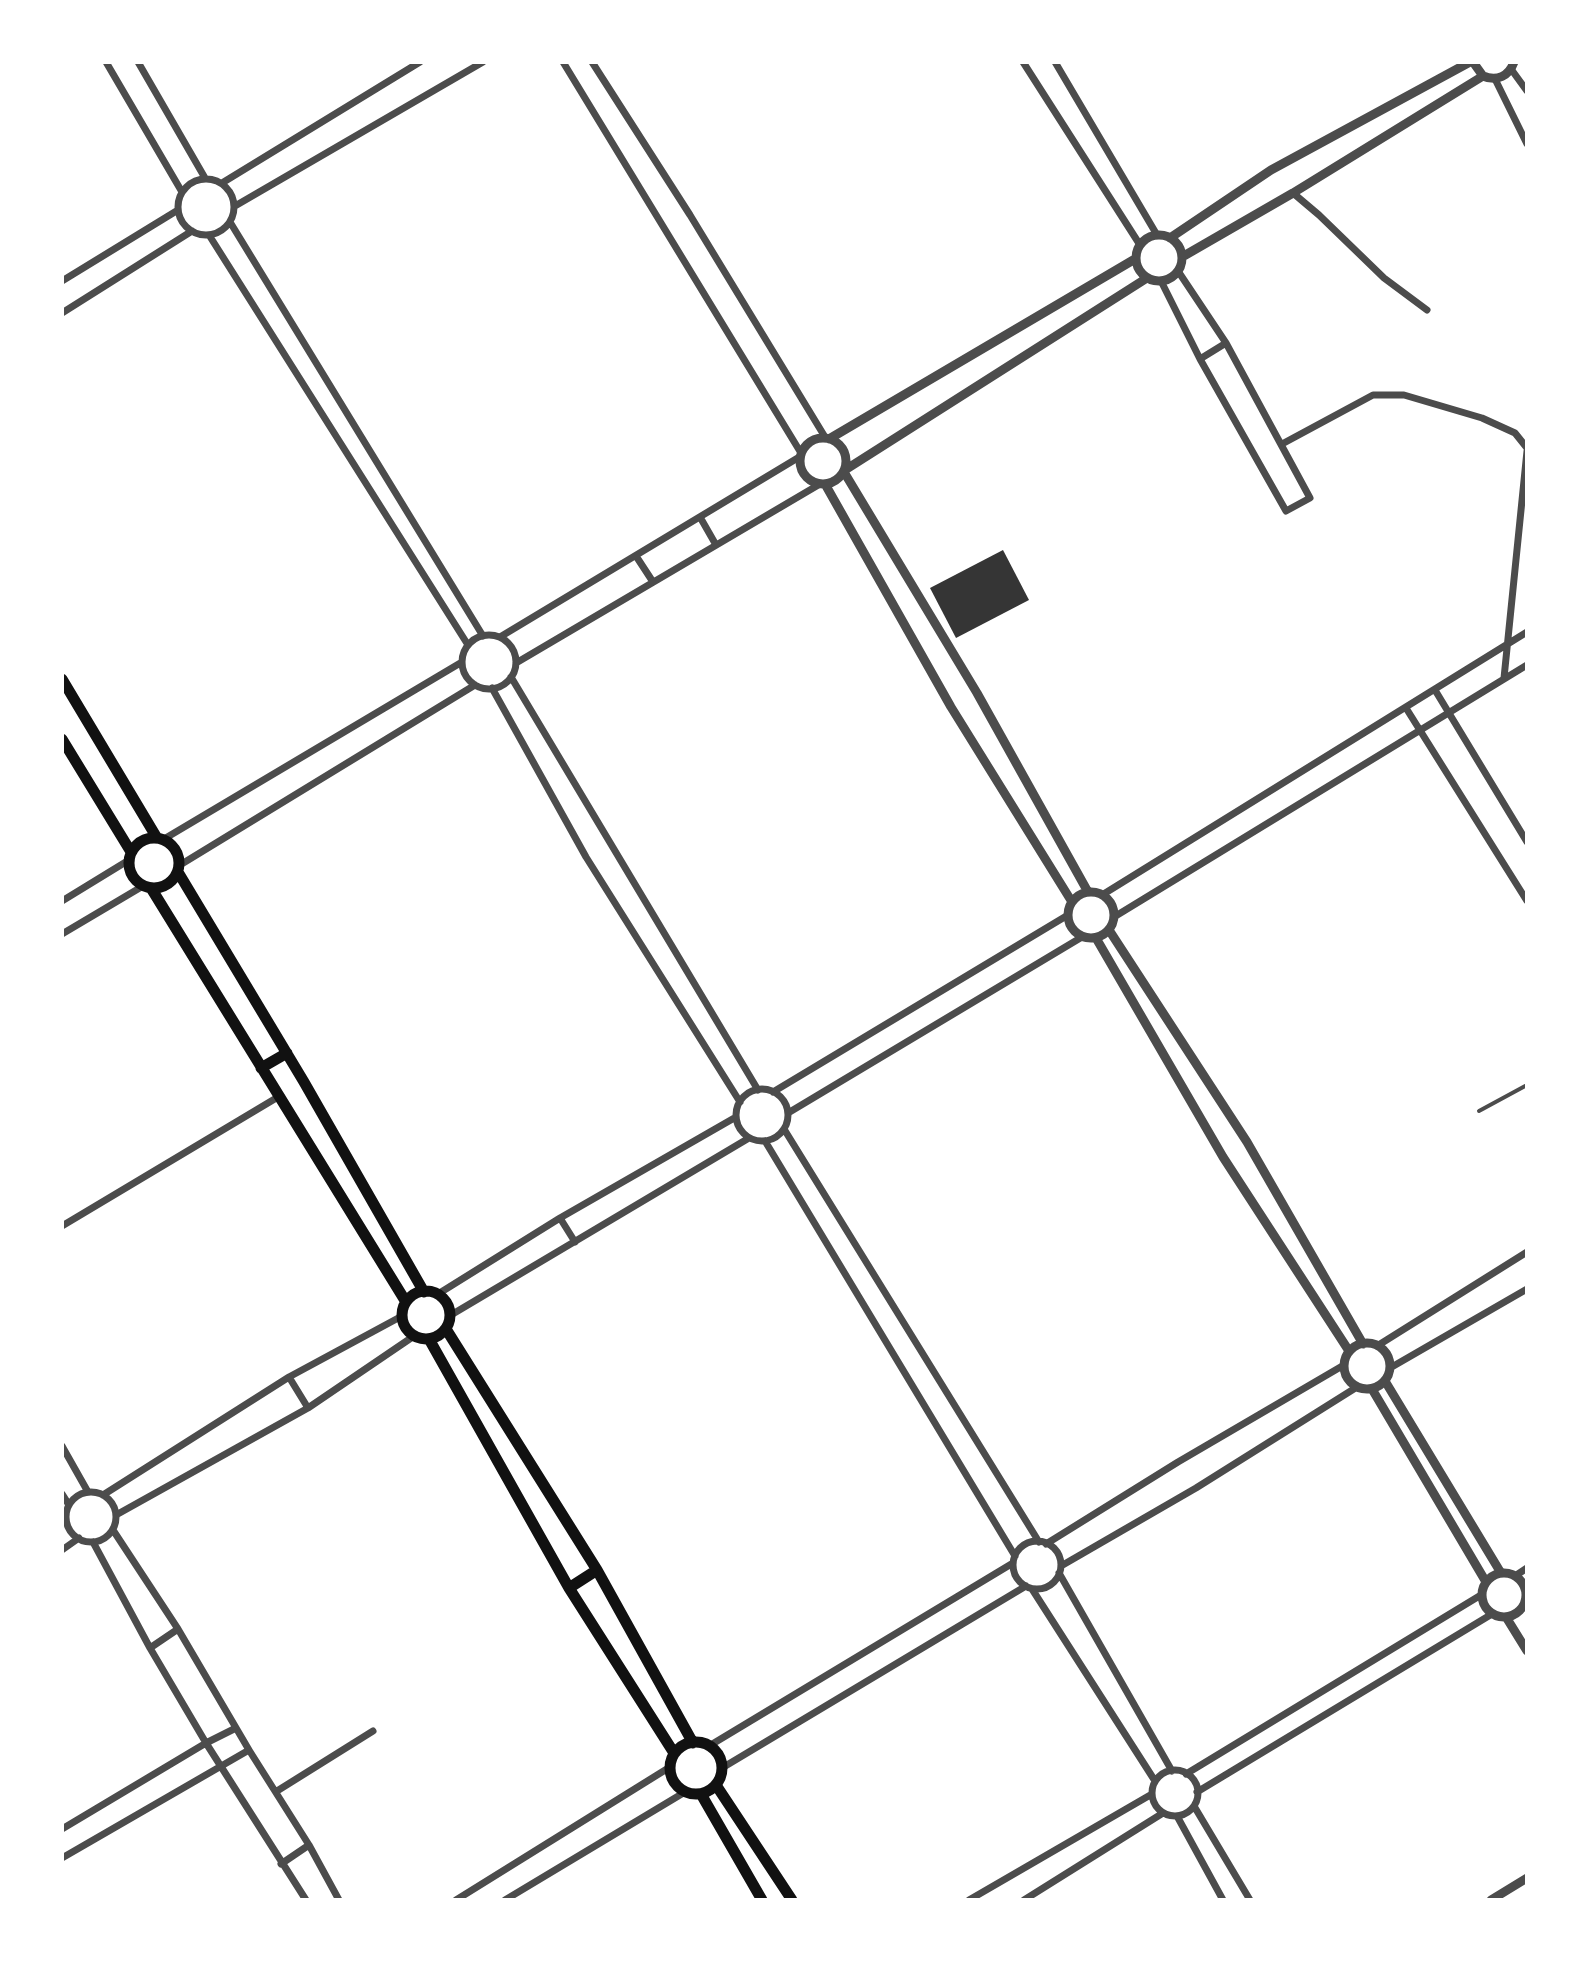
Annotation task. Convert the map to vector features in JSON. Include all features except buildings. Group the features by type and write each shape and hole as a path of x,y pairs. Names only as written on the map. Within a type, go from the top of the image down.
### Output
{"main road":[{"path":"62,679 160,838 176,850 179,869 424,1292"},
{"path":"62,739 130,856 132,875 147,887 406,1302"},
{"path":"130,856 142,841 160,838"},
{"path":"147,887 167,885 179,869"},
{"path":"261,1068 287,1053"},
{"path":"424,1292 438,1294 449,1307 451,1315 446,1329 429,1339 414,1336 404,1324 402,1316 406,1302 424,1292"},
{"path":"446,1329 597,1570 693,1743"},
{"path":"429,1339 569,1588 674,1753"},
{"path":"569,1588 597,1570"},
{"path":"686,1744 709,1746 716,1752 722,1768 716,1785 701,1794 685,1792 674,1782 670,1767 674,1753 686,1744"},
{"path":"716,1785 792,1900"},
{"path":"701,1794 762,1900"}],"street":[{"path":"106,62 182,192"},
{"path":"138,62 205,178"},
{"path":"222,183 420,62"},
{"path":"235,206 483,62"},
{"path":"563,62 801,455"},
{"path":"592,62 827,438"},
{"path":"1023,62 1140,245"},
{"path":"1055,62 1157,235"},
{"path":"1170,238 1271,170 1472,62 1483,76 1495,79 1502,78 1513,65 1527,91"},
{"path":"1182,257 1483,76"},
{"path":"1495,79 1527,144"},
{"path":"205,178 222,183 233,197 235,206 225,229 209,235 192,231 180,218 178,210 182,192 196,180 205,178"},
{"path":"1293,193 1384,278 1427,310"},
{"path":"62,281 178,210"},
{"path":"230,222 483,636"},
{"path":"62,313 192,231"},
{"path":"209,235 468,645"},
{"path":"1157,235 1176,243 1182,257 1178,271 1161,281 1147,278 1135,259 1140,245 1157,235"},
{"path":"827,438 1135,259"},
{"path":"1161,281 1200,359 1286,511 1310,498 1226,343 1178,271"},
{"path":"516,663 716,545 839,478 844,471 1147,278"},
{"path":"1200,359 1226,343"},
{"path":"1282,444 1373,395 1404,395 1482,418 1515,433 1527,449 1504,678"},
{"path":"1072,902 951,707 823,484 804,474 801,455 806,445 816,438 837,441 845,451 844,471 977,693 1088,892"},
{"path":"500,637 512,648 516,663 511,677 499,687 475,685 464,671 462,662 468,645 483,636 500,637 801,455"},
{"path":"700,517 716,545"},
{"path":"636,556 653,582"},
{"path":"1102,895 1527,632"},
{"path":"160,838 462,662"},
{"path":"1114,917 1527,665"},
{"path":"511,677 758,1090"},
{"path":"179,869 475,685"},
{"path":"492,688 586,857 740,1102"},
{"path":"1435,690 1527,842"},
{"path":"1406,708 1527,901"},
{"path":"62,901 130,856"},
{"path":"62,934 147,887"},
{"path":"788,1113 1082,937 1096,938 1109,930 1114,917 1111,904 1102,895 1088,892 1072,902 1068,915 1072,928 1082,937"},
{"path":"773,1092 1068,915"},
{"path":"1109,930 1247,1142 1363,1344"},
{"path":"1096,938 1223,1157 1349,1351"},
{"path":"758,1090 773,1092 785,1104 788,1113 784,1129 773,1139 749,1138 742,1133 736,1117 740,1102 744,1096 758,1090"},
{"path":"62,1226 278,1097"},
{"path":"438,1294 560,1218 736,1117"},
{"path":"784,1129 1043,1543 1057,1553 1060,1570 1172,1771"},
{"path":"451,1315 749,1138"},
{"path":"765,1141 1014,1560 1016,1577 1029,1588 1155,1781"},
{"path":"560,1218 575,1242"},
{"path":"1377,1346 1527,1252"},
{"path":"1390,1368 1527,1289"},
{"path":"103,1495 289,1377 402,1316"},
{"path":"116,1515 308,1408 414,1336"},
{"path":"1363,1344 1377,1346 1387,1355 1390,1368 1385,1381 1372,1389 1357,1387 1347,1378 1344,1365 1349,1351 1363,1344"},
{"path":"709,1746 1014,1560 1025,1545 1043,1543 1344,1365"},
{"path":"289,1377 308,1408"},
{"path":"1385,1381 1501,1573"},
{"path":"722,1768 1029,1588 1046,1587 1060,1570 1357,1387"},
{"path":"1372,1389 1486,1582"},
{"path":"62,1446 88,1492"},
{"path":"88,1492 103,1495 114,1507 113,1530 101,1540 93,1542 79,1538 64,1522 69,1505 88,1492"},
{"path":"62,1494 69,1505"},
{"path":"113,1530 277,1791 339,1900"},
{"path":"62,1550 79,1538"},
{"path":"93,1542 206,1743 306,1900"},
{"path":"1515,1576 1527,1568"},
{"path":"1501,1573 1515,1576 1526,1594 1525,1611 1506,1617 1492,1614 1481,1595 1486,1582 1501,1573"},
{"path":"1186,1774 1481,1595"},
{"path":"1197,1792 1492,1614"},
{"path":"1506,1617 1527,1651"},
{"path":"150,1648 178,1629"},
{"path":"62,1829 236,1728"},
{"path":"277,1791 373,1731"},
{"path":"62,1858 249,1750"},
{"path":"456,1900 670,1767"},
{"path":"1166,1772 1186,1774 1192,1779 1197,1792 1194,1806 1177,1816 1163,1813 1157,1808 1152,1794 1155,1781 1166,1772"},
{"path":"505,1900 685,1792"},
{"path":"969,1900 1152,1794"},
{"path":"1194,1806 1250,1900"},
{"path":"1024,1900 1163,1813"},
{"path":"1177,1816 1223,1900"},
{"path":"281,1864 309,1845"},
{"path":"1491,1900 1527,1878"}],"lane":[{"path":"1479,1111 1527,1085"}]}
